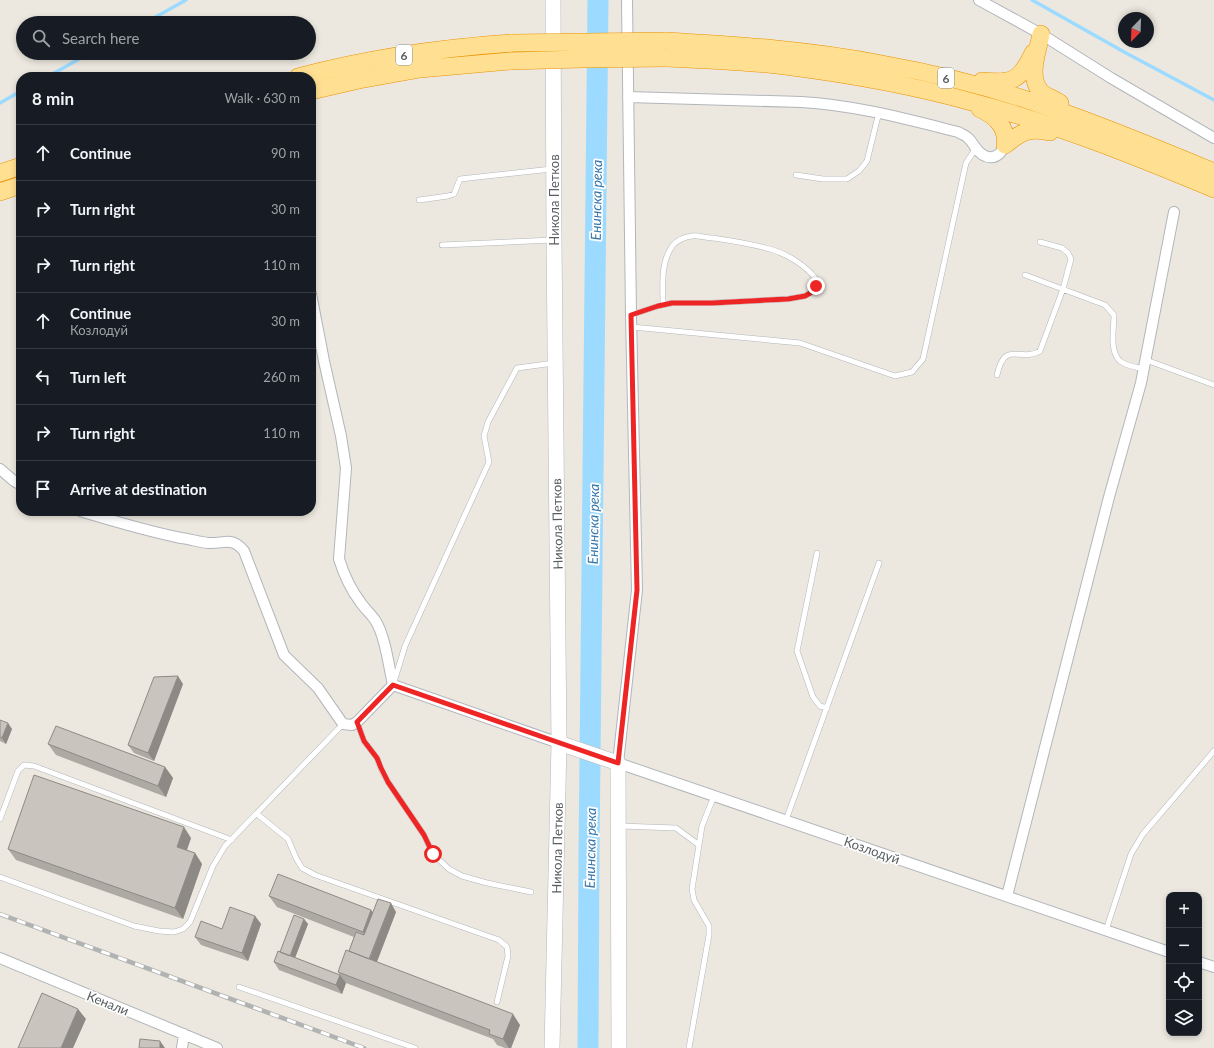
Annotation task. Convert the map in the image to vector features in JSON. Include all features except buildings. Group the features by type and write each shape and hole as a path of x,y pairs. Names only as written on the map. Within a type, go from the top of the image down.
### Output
{"highway":[{"path":"940,76 995,82 1004,82 1014,79 1027,67 1041,34"},
{"path":"1041,34 1034,68 1036,85 1041,92 1107,137"},
{"name":"6","path":"316,73 421,52 466,46 512,43 666,50 728,61 784,66 868,78 938,93 1028,118 1107,137 1214,172"},
{"name":"6","path":"316,90 359,80 420,69 511,61 582,59 666,50 753,47 817,54 881,63 940,76 1048,107 1107,137 1156,165 1214,190"},
{"path":"938,93 988,112 1002,127 1006,140 1005,145"},
{"path":"1005,145 1017,136 1036,130 1107,137"},
{"path":"0,173 16,168"},
{"path":"0,192 16,187"}],"main road":[{"name":"Никола Петков","path":"552,1048 560,743 553,169 553,0"},
{"name":"Козлодуй","path":"560,743 612,760"},
{"path":"612,760 618,826 619,1048"}],"street":[{"path":"612,760 637,590 631,315 627,0"},
{"path":"979,0 1041,34 1111,78 1214,138"},
{"path":"628,97 826,104 879,112 958,132 967,137 983,156 989,158 999,154 1005,145"},
{"path":"1007,896 1107,505 1141,383 1174,212"},
{"path":"316,320 341,436 346,468 339,559 348,583 375,621 383,640 393,685"},
{"path":"0,468 16,482"},
{"path":"96,516 168,535 208,543 229,541 239,544 244,551 284,655 318,688 343,724 352,725 357,722 393,685"},
{"path":"393,685 560,743"},
{"name":"Козлодуй","path":"612,760 1166,951"},
{"name":"Кенали","path":"0,958 217,1048"},
{"path":"1202,963 1214,967"},
{"path":"182,1048 184,1034"}],"lane":[{"path":"796,175 823,179 847,179 859,171 867,162 879,112"},
{"path":"632,327 800,343 895,376 912,372 924,359 966,163 976,148"},
{"path":"419,200 454,194 460,179 553,169"},
{"path":"631,315 672,303 712,303 788,299 805,296 812,292 816,286 816,279 810,270 774,250 741,242 693,236 681,239 673,245 666,258 663,272 663,305"},
{"path":"442,245 554,240"},
{"path":"997,374 999,366 1005,356 1010,354 1034,355 1040,351 1063,289 1071,259 1068,253 1062,248 1040,242"},
{"path":"1025,275 1105,305 1114,315 1113,334 1115,351 1120,360 1130,365 1145,364 1214,385"},
{"path":"393,685 405,646 489,462 484,436 488,422 517,368 555,363"},
{"path":"817,553 797,651 813,697 820,706 827,708"},
{"path":"786,820 879,563"},
{"path":"357,722 364,741 377,758 388,782 424,835 433,854 449,869 462,876 531,892"},
{"path":"0,877 134,926 159,931 174,932 184,929 190,922 213,866 225,846 343,724"},
{"path":"1106,930 1131,854 1143,834 1214,751"},
{"path":"0,819 18,771 24,765 34,766 232,840"},
{"path":"689,1048 709,935 709,926 694,900 692,889 702,826 714,796"},
{"path":"257,814 288,839 302,868 315,875 499,940 507,947 508,956 497,1002"},
{"path":"618,826 676,828 699,845"},
{"path":"239,987 415,1048"}],"waterway":[{"path":"157,16 186,0"},
{"name":"Енинска река","path":"588,1048 598,0"},
{"path":"1032,0 1214,100"},
{"path":"56,72 77,60"},
{"path":"0,103 16,94"}],"railway":[{"path":"0,914 364,1048"}],"route":[{"path":"433,854 424,835 399,796 388,782 377,758 364,741 357,722 393,685 618,763 637,590 631,315 672,303 712,303 788,299 805,296 812,292 816,286"}]}
